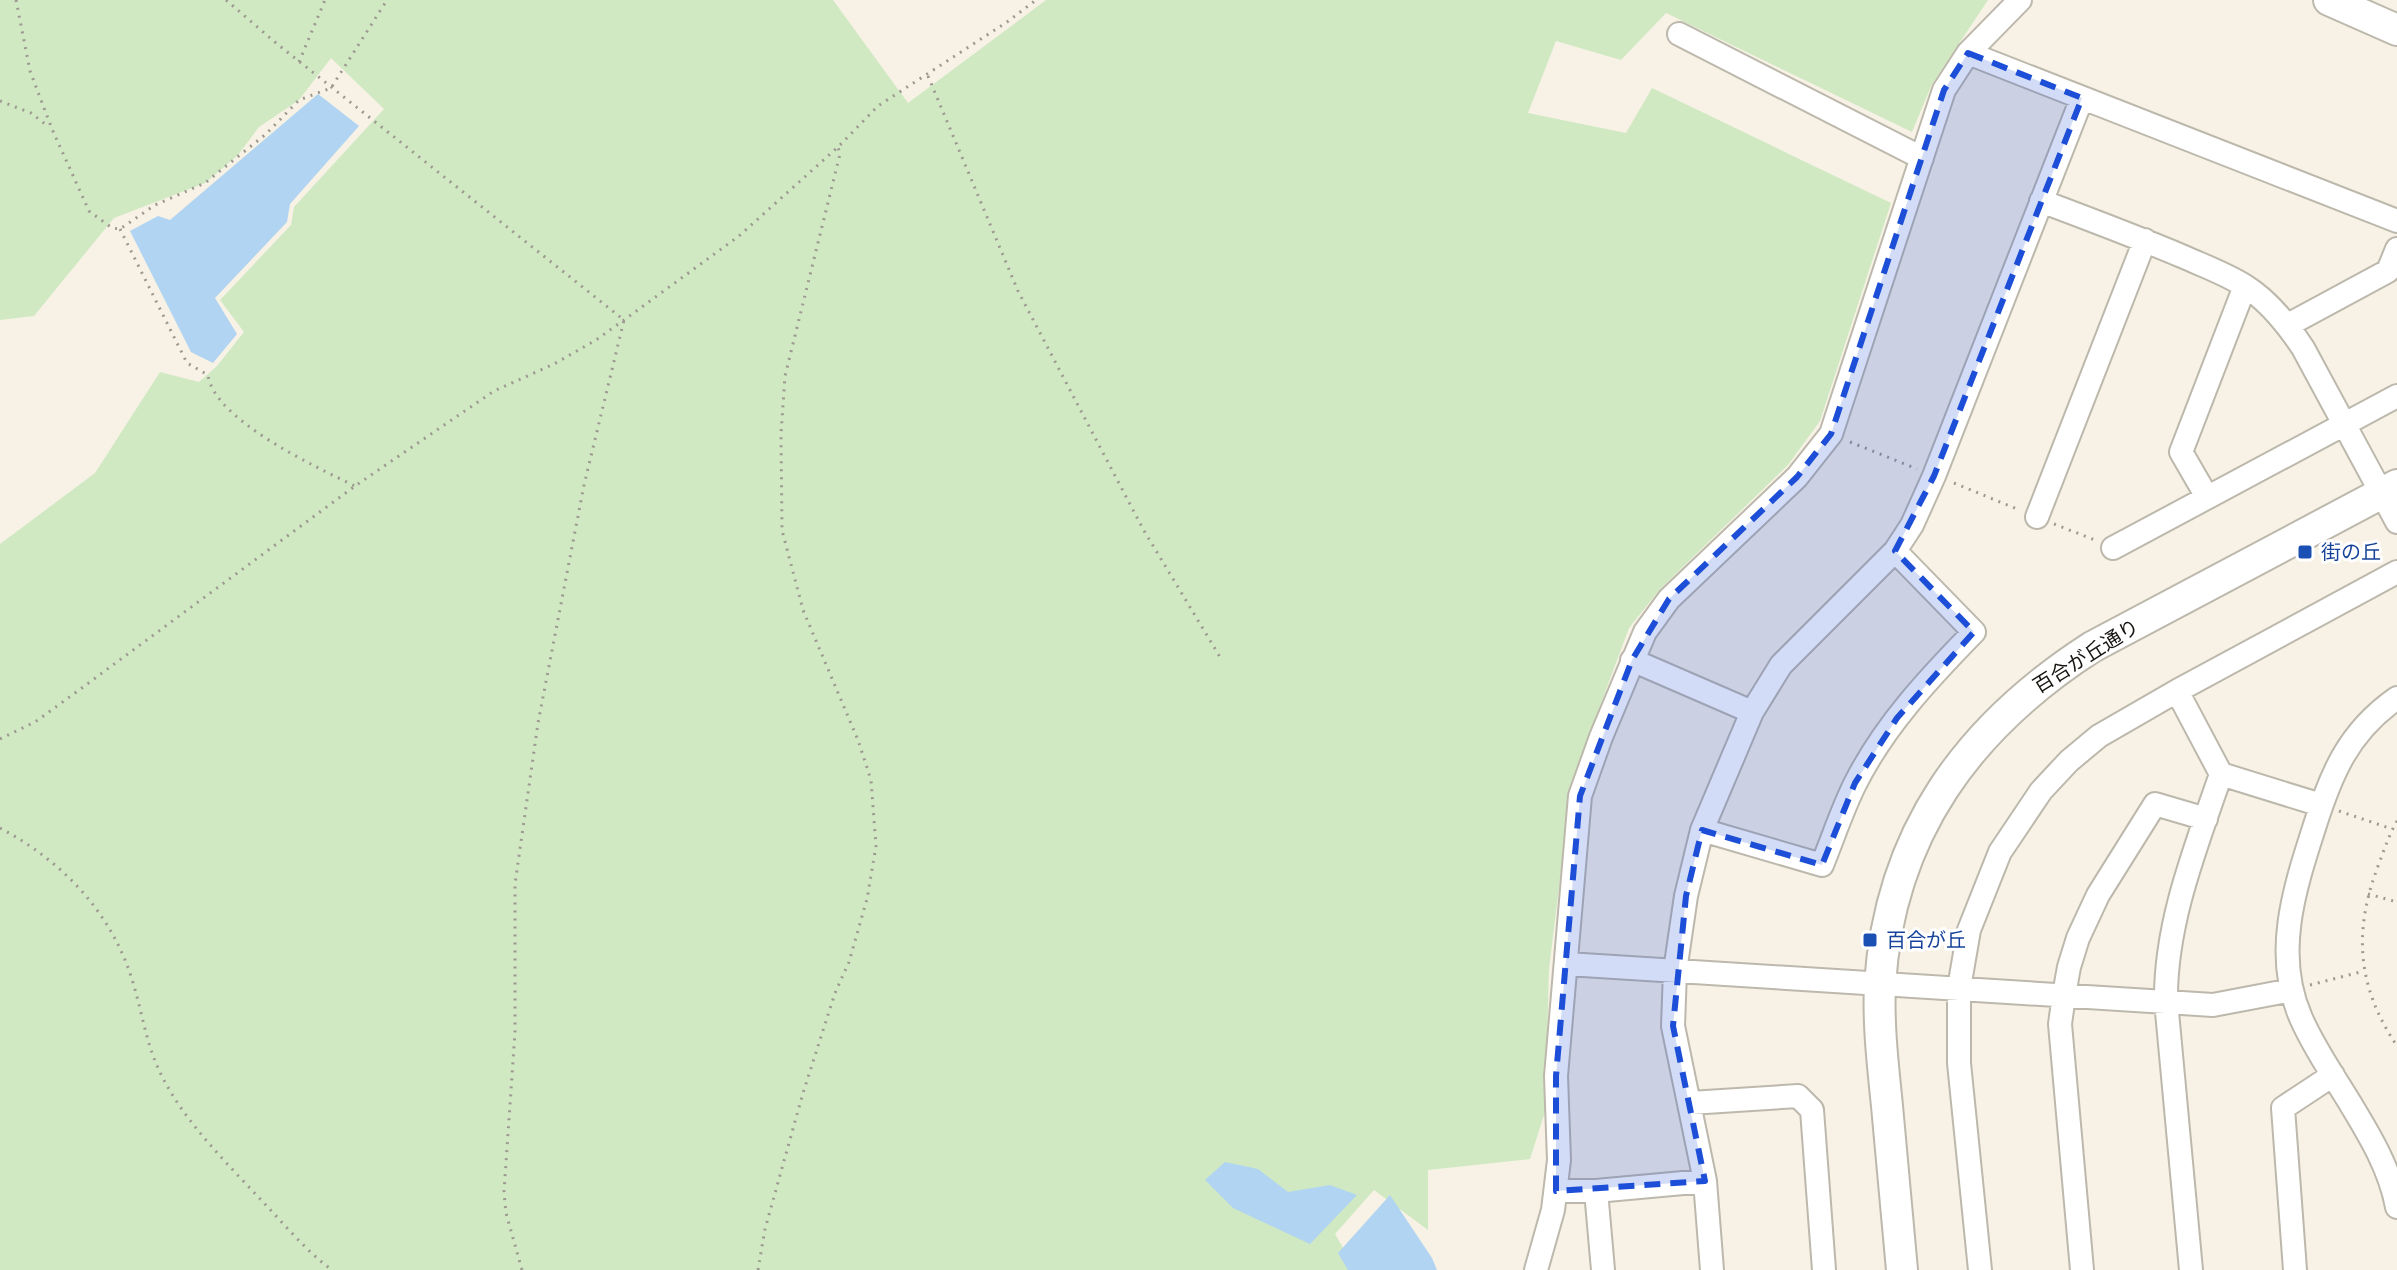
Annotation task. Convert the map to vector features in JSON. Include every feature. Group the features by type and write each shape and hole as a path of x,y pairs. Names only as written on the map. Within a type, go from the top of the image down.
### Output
{"street":[{"path":"1536,1270 1556,1191 1559,1160 1556,1076 1580,796 1645,632 1669,599 1797,477 1831,434 1944,90 1968,53 2020,0"},
{"path":"2329,0 2397,30"},
{"path":"1679,34 1922,158"},
{"path":"1968,53 2397,221"},
{"path":"1712,1270 1705,1181 1673,1026 1675,971 1686,896 1702,830 1752,712 1781,665 1895,551 1912,525 2082,98"},
{"path":"2041,201 2145,240 2245,286 2288,325 2346,424 2390,489 2397,522"},
{"path":"2037,517 2145,240"},
{"path":"2288,325 2388,271 2397,249"},
{"path":"2207,497 2181,452 2245,286"},
{"path":"2113,548 2397,396"},
{"name":"百合が丘通り","path":"1902,1270 1882,1050 1880,983 1893,904 1916,837 1948,780 1993,724 2051,674 2092,647 2390,489"},
{"path":"1702,830 1822,865 1855,783 1897,718 1974,632 1895,551"},
{"path":"1980,1270 1959,1063 1959,988 1969,930 2000,852 2022,816 2069,761 2099,736 2397,572"},
{"path":"1632,660 1752,712"},
{"path":"2177,691 2221,774 2321,805"},
{"path":"2397,698 2379,711 2345,750 2321,805 2293,894 2288,923 2292,990 2301,1018 2375,1144 2397,1207"},
{"path":"2191,1270 2165,971 2173,921 2221,774"},
{"path":"2082,1270 2060,1024 2069,967 2078,938 2098,895 2155,804 2206,819"},
{"path":"1567,964 2213,1005 2292,990"},
{"path":"2295,1270 2283,1108 2333,1075"},
{"path":"1690,1103 1798,1096 1812,1110 1824,1270"},
{"path":"1556,1191 1596,1191 1705,1181"},
{"path":"1596,1191 1603,1270"}],"path":[{"path":"16,0 30,71 89,211 112,228 120,229 155,205 205,183 266,134 299,100 331,88 387,0"},
{"path":"226,0 331,88 624,320"},
{"path":"299,62 325,0"},
{"path":"0,739 35,722 355,486 494,391 554,364 596,340 739,236 838,147 878,106 1036,0"},
{"path":"927,74 1018,291 1143,529 1220,657"},
{"path":"0,101 31,113 52,129"},
{"path":"758,1270 765,1229 803,1093 835,993 849,962 867,899 876,846 871,780 858,740 803,610 782,530 781,434 785,376 840,154 838,147"},
{"path":"120,229 187,363 208,375 210,385 243,424 355,486"},
{"path":"522,1270 506,1213 504,1192 515,1032 515,884 538,723 584,485 624,320"},
{"path":"1831,434 2113,548"},
{"path":"2321,805 2392,829"},
{"path":"2397,821 2368,894 2361,925 2364,971 2377,1013 2397,1046"},
{"path":"0,828 63,871 99,910 123,955 134,984 146,1036 158,1068 177,1103 296,1238 332,1270"},
{"path":"2368,894 2397,902"},
{"path":"2292,990 2364,971"}],"highlighted area":[{"path":"1968,53 2082,98 1934,476 1895,551 1974,632 1897,718 1855,783 1822,865 1702,830 1686,896 1673,1026 1705,1181 1556,1191 1556,1076 1580,796 1632,660 1669,599 1797,477 1831,434 1944,90"}],"green space":[{"path":"0,0 833,0 908,103 1046,0 1988,0 1932,84 1912,132 1666,13 1621,60 1556,41 1528,113 1626,133 1652,88 1891,203 1820,421 1788,465 1660,589 1629,628 1572,781 1549,969 1545,1112 1530,1159 1428,1170 1428,1230 1374,1190 1335,1234 1356,1270 0,1270 0,544 95,473 160,372 199,382 217,366 244,332 220,300 291,225 294,207 384,109 331,58 299,100 259,127 238,155 205,183 114,218 34,316 0,320"}],"water":[{"path":"318,94 359,126 290,204 287,222 215,298 237,334 213,363 191,352 130,231 158,216 170,220"},
{"path":"1225,1162 1258,1169 1288,1192 1330,1185 1357,1195 1310,1244 1233,1208 1205,1180"},
{"path":"1390,1195 1437,1270 1348,1270 1338,1253"}],"place":[{"name":"街の丘","path":"2305,552"},
{"name":"百合が丘","path":"1870,940"}]}
